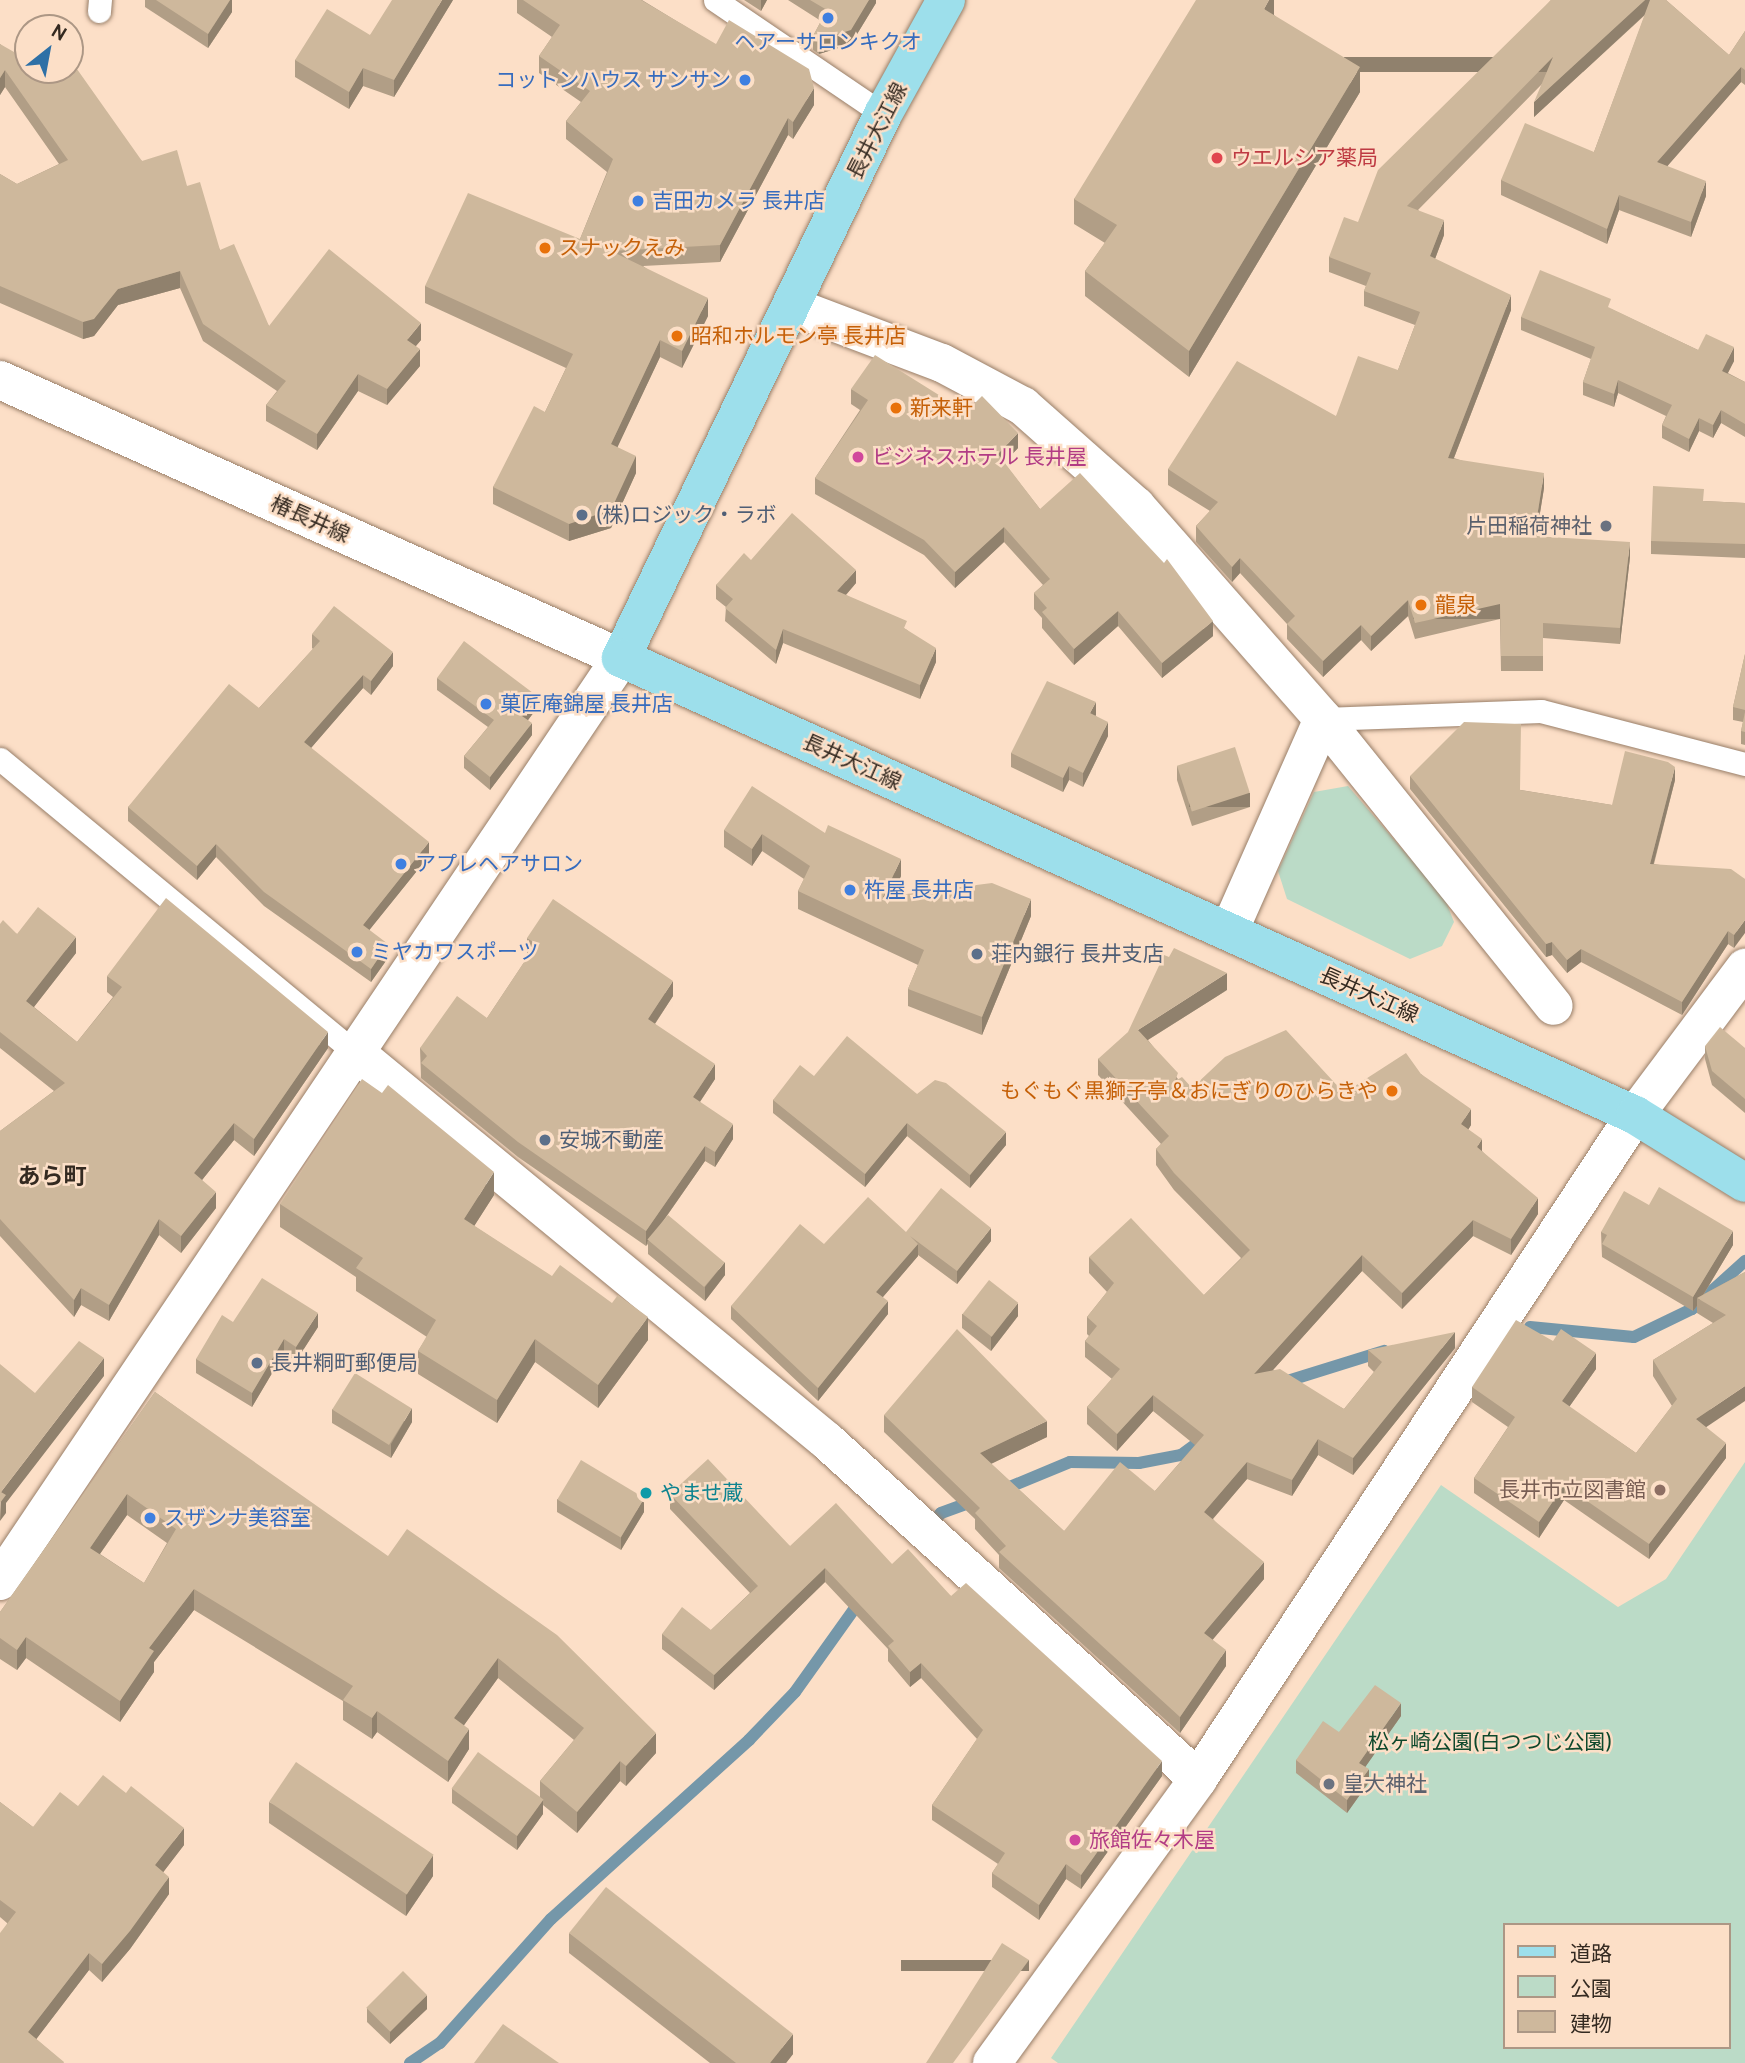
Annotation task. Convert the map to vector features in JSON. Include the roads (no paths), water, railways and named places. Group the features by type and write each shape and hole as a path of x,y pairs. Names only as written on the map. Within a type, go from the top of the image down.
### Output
{"main road":[{"name":"長井大江線","path":"947,0 883,114 621,658 1635,1115 1745,1183"}],"street":[{"path":"791,306 942,363 1023,406 1136,506 1323,719 1554,1006"},
{"name":"椿長井線","path":"0,380 621,658"},
{"path":"0,1581 621,658"},
{"path":"1229,931 1323,719"},
{"path":"992,2063 1198,1779 1635,1115 1745,968"},
{"path":"357,1054 828,1441 1198,1779"}],"lane":[{"path":"715,0 883,114"},
{"path":"1323,719 1541,711 1745,764"},
{"path":"0,759 357,1054"}],"waterway":[{"path":"1530,1327 1634,1337 1692,1309 1745,1261"},
{"path":"1281,1383 1384,1351"},
{"path":"1000,1491 1070,1462 1139,1463 1181,1455 1207,1436"},
{"path":"932,1524 941,1513 977,1500"},
{"path":"410,2063 440,2043 551,1919 749,1740 795,1692 862,1598"}],"place":[{"name":"ヘアーサロンキクオ","path":"828,18"},
{"name":"コットンハウス サンサン","path":"745,80"},
{"name":"ウエルシア薬局","path":"1217,158"},
{"name":"吉田カメラ 長井店","path":"638,201"},
{"name":"スナックえみ","path":"545,248"},
{"name":"昭和ホルモン亭 長井店","path":"677,336"},
{"name":"新来軒","path":"896,408"},
{"name":"ビジネスホテル 長井屋","path":"858,457"},
{"name":"(株)ロジック・ラボ","path":"582,515"},
{"name":"片田稲荷神社","path":"1606,526"},
{"name":"龍泉","path":"1421,605"},
{"name":"菓匠庵錦屋 長井店","path":"486,704"},
{"name":"アプレヘアサロン","path":"401,864"},
{"name":"杵屋 長井店","path":"850,890"},
{"name":"ミヤカワスポーツ","path":"357,952"},
{"name":"荘内銀行 長井支店","path":"977,954"},
{"name":"もぐもぐ黒獅子亭＆おにぎりのひらきや","path":"1392,1091"},
{"name":"安城不動産","path":"545,1140"},
{"name":"長井粡町郵便局","path":"257,1363"},
{"name":"長井市立図書館","path":"1660,1490"},
{"name":"やませ蔵","path":"646,1493"},
{"name":"スザンナ美容室","path":"150,1518"},
{"name":"皇大神社","path":"1329,1784"},
{"name":"旅館佐々木屋","path":"1075,1840"}],"district":[{"name":"あら町","path":"52,1176"}],"park label":[{"name":"松ヶ崎公園(白つつじ公園)","path":"1490,1742"}]}
